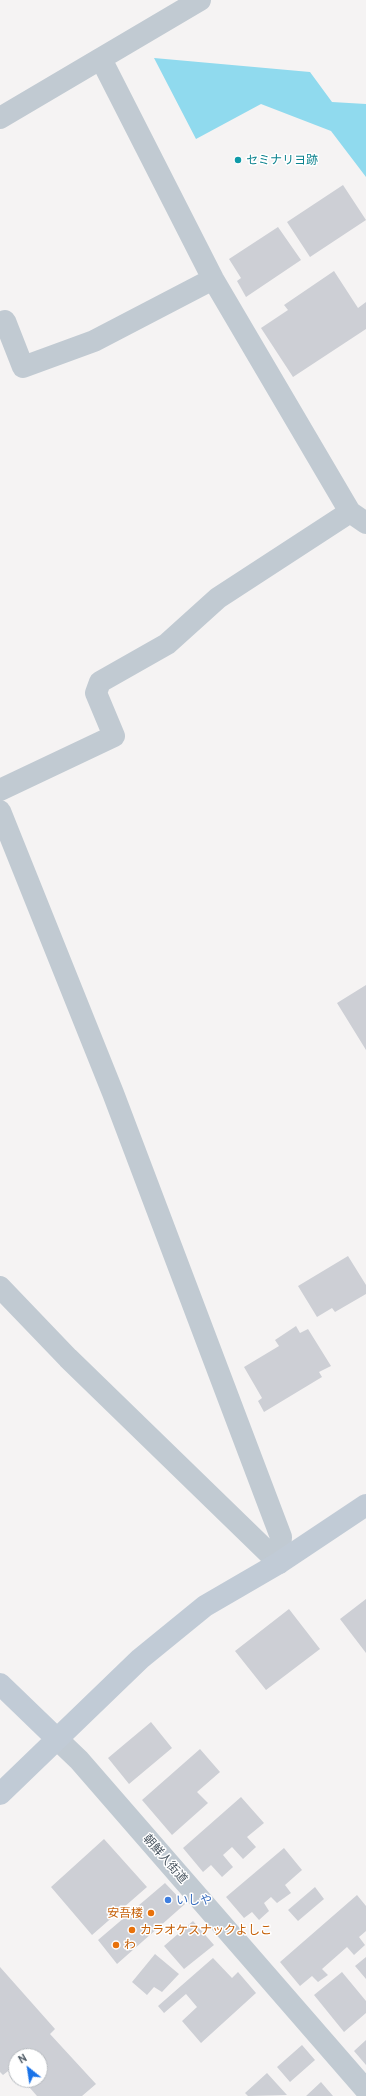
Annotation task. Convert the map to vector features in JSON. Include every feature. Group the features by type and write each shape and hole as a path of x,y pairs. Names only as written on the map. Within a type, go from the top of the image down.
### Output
{"main road":[{"path":"0,1794 56,1738 140,1659 205,1606 279,1562 366,1504"},
{"path":"0,1684 56,1738"}],"street":[{"path":"0,118 200,0"},
{"path":"0,790 114,736 96,693 100,682 168,644 218,598 358,518 213,279 101,59"},
{"path":"0,323 5,321 23,367 94,341 213,279"},
{"path":"0,811 113,1093 281,1537 279,1562"},
{"path":"0,1287 68,1358 279,1562"},
{"name":"朝鮮人街道","path":"56,1738 79,1760 366,2090"}],"water":[{"path":"154,58 310,72 332,102 366,104 366,177 331,131 261,104 196,139"}],"building":[{"path":"343,185 366,220 310,257 287,222"},
{"path":"278,227 301,260 246,297 237,281 241,278 229,259"},
{"path":"334,271 358,308 366,302 366,329 293,377 261,328 288,310 284,305"},
{"path":"366,985 366,1050 337,1003"},
{"path":"348,1256 366,1285 366,1294 335,1312 332,1308 317,1317 298,1286"},
{"path":"296,1326 300,1333 308,1329 331,1366 319,1372 322,1377 264,1412 258,1401 262,1398 244,1367 279,1346 275,1340"},
{"path":"366,1599 366,1653 340,1619"},
{"path":"289,1609 320,1649 266,1690 235,1651"},
{"path":"151,1722 172,1748 129,1784 108,1758"},
{"path":"200,1749 220,1772 197,1792 208,1803 172,1835 142,1800"},
{"path":"241,1797 264,1823 247,1837 256,1847 243,1859 232,1847 223,1855 233,1867 222,1877 211,1865 203,1872 183,1848"},
{"path":"104,1839 147,1887 92,1935 51,1887"},
{"path":"284,1848 302,1870 285,1885 291,1893 277,1903 271,1897 264,1903 269,1911 259,1920 252,1912 244,1918 226,1897"},
{"path":"165,1883 185,1904 117,1964 98,1940"},
{"path":"315,1887 324,1899 298,1921 288,1910"},
{"path":"357,1895 366,1906 366,1931 359,1937 365,1945 354,1955 347,1947 322,1969 328,1975 318,1982 312,1976 300,1986 280,1962"},
{"path":"193,1921 214,1945 184,1969 164,1946"},
{"path":"155,1954 179,1974 162,1992 154,1987 147,1995 132,1982"},
{"path":"366,1957 366,1979 355,1966"},
{"path":"213,1958 232,1978 238,1972 256,1993 201,2043 182,2021 197,2007 186,1994 164,2013 158,2006"},
{"path":"0,1967 55,2029 50,2034 96,2084 82,2096 37,2096 30,2088 48,2088 48,2048 8,2048 8,2071 3,2075 0,2072"},
{"path":"342,1972 366,2001 366,2013 344,2032 314,1995"},
{"path":"366,2040 366,2065 354,2051"},
{"path":"302,2045 315,2060 290,2082 277,2067"},
{"path":"267,2073 287,2095 248,2096 245,2093"},
{"path":"321,2082 333,2096 306,2096"}],"place":[{"name":"セミナリヨ跡","path":"238,160"},
{"name":"いしや","path":"168,1900"},
{"name":"安吾楼","path":"151,1913"},
{"name":"カラオケスナックよしこ","path":"132,1930"},
{"name":"わ","path":"116,1945"}]}
